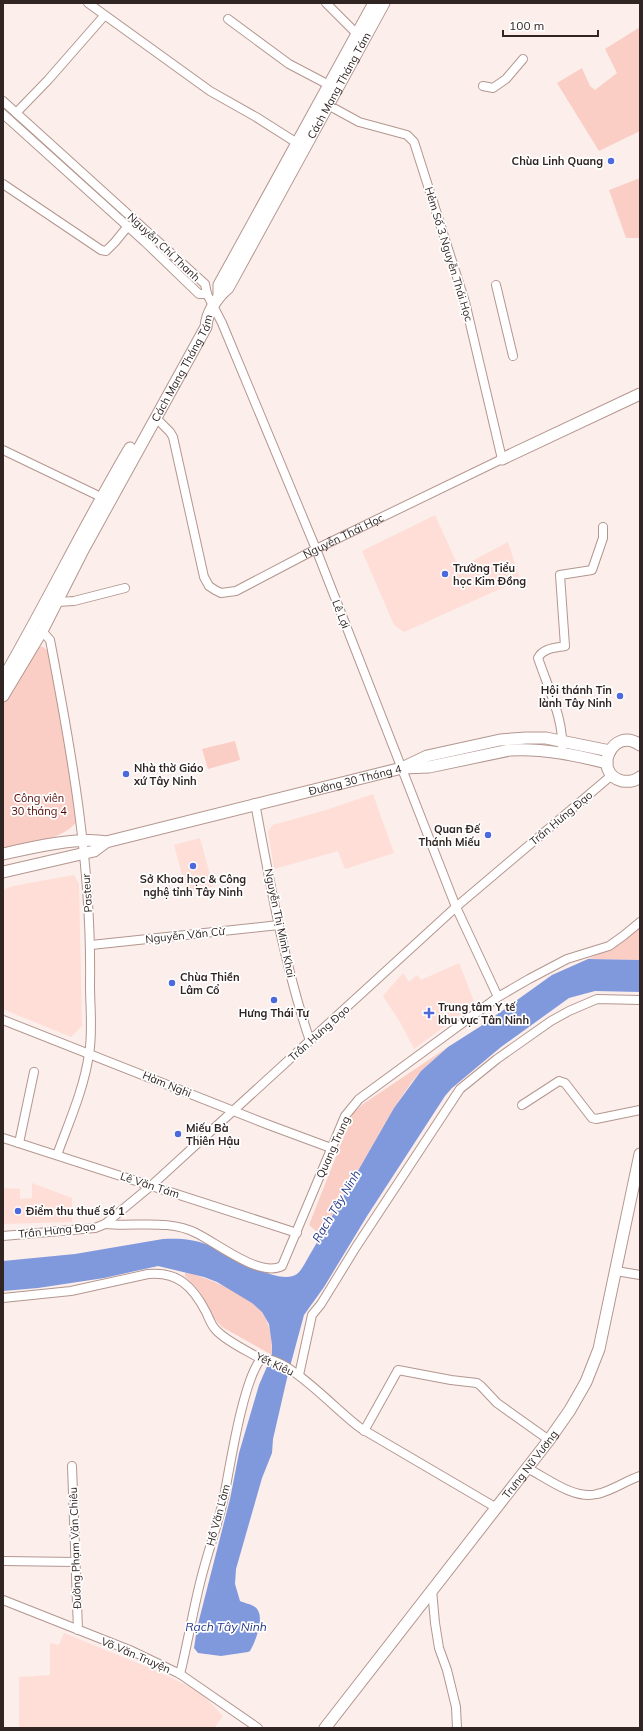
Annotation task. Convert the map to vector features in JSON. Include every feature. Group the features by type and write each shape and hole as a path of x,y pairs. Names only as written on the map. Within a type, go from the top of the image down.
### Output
{"main road":[{"name":"Cách Mạng Tháng Tám","path":"3,696 90,527 153,416 200,323 206,319 214,306 219,296 220,285 297,142 324,103 329,85 374,3"},
{"name":"Cách Mạng Tháng Tám","path":"219,296 228,288 324,103 384,3"},
{"name":"Nguyễn Thái Học","path":"502,459 640,394"},
{"name":"Cách Mạng Tháng Tám","path":"90,527 101,497 153,416"},
{"name":"Cách Mạng Tháng Tám","path":"3,679 38,629"},
{"path":"402,768 427,756 500,740 546,738 610,750"},
{"path":"639,744 627,740 616,744 610,750 607,763 612,775 624,781 630,781 640,777"},
{"name":"Đường 30 Tháng 4","path":"4,872 94,851 106,842 402,768 430,767 510,750 539,750 562,753 607,763"},
{"name":"Đường 30 Tháng 4","path":"3,854 28,848 83,840 95,839 106,842"},
{"name":"Trưng Nữ Vương","path":"325,1728 495,1507 549,1440 570,1410 586,1382 599,1349 640,1154"}],"street":[{"path":"88,3 210,91 297,142"},
{"path":"326,3 357,34"},
{"path":"16,113 48,80 104,16"},
{"path":"228,19 289,64 329,85"},
{"path":"483,86 493,88 506,79 523,59"},
{"name":"Nguyễn Chí Thanh","path":"3,101 68,158 204,284 207,294 199,294 128,226 3,114"},
{"name":"Hẻm Số 3 Nguyễn Thái Học","path":"324,103 359,122 408,136 414,142 465,302 502,459"},
{"path":"62,166 68,158"},
{"path":"3,184 101,250 106,250 115,242 128,226"},
{"path":"145,242 152,235"},
{"path":"496,285 513,356"},
{"name":"Lê Lợi","path":"207,294 222,323 316,549 456,907 498,997"},
{"name":"Nguyễn Thái Học","path":"153,416 170,432 173,437 204,577 209,586 221,592 236,591 316,549 502,459"},
{"path":"3,450 101,497"},
{"path":"562,753 563,741 561,728 538,658 544,651 565,646 560,575 592,570 603,538 603,527"},
{"path":"53,600 74,601 125,588"},
{"name":"Pasteur","path":"38,629 50,640 66,726 85,853 91,945 90,1054 84,1080 57,1155"},
{"name":"Trần Hưng Đạo","path":"3,1236 81,1230 105,1224 152,1186 456,907 612,775"},
{"name":"Nguyễn Thị Minh Khai","path":"254,804 279,925 299,1007 310,1041"},
{"name":"Quang Trung","path":"105,1224 124,1226 156,1224 172,1226 195,1232 243,1259 264,1268 273,1269 282,1266 345,1116 359,1099 498,997 567,959 609,946 624,936 640,922"},
{"name":"Nguyễn Văn Cừ","path":"91,945 279,925"},
{"path":"299,1375 312,1315 321,1304 373,1221 460,1089 497,1059 551,1021 569,1011 597,999 640,1000"},
{"name":"Hàm Nghi","path":"3,1020 331,1148"},
{"path":"19,1143 34,1072"},
{"path":"522,1105 559,1081 565,1083 592,1118 596,1119 640,1110"},
{"name":"Lê Văn Tám","path":"3,1138 297,1233"},
{"path":"616,1271 640,1275"},
{"name":"Yết Kiêu","path":"3,1298 71,1291 148,1274 169,1274 185,1283 196,1295 217,1331 265,1359 299,1375 330,1401 352,1423 495,1507"},
{"name":"Hồ Văn Lâm","path":"180,1674 201,1578 224,1498 248,1388 255,1369 265,1359"},
{"path":"364,1431 398,1370 481,1386 497,1403 549,1440"},
{"name":"Đường Phạm Văn Chiêu","path":"72,1466 78,1630"},
{"path":"527,1468 564,1488 587,1496 599,1494 640,1476"},
{"path":"3,1562 75,1562"},
{"path":"432,1590 439,1648 447,1670 456,1707 457,1728"},
{"name":"Võ Văn Truyện","path":"3,1600 132,1651 180,1674 258,1728"}],"shaded area":[{"name":"Trường Tiểu học Kim Đồng","path":"435,515 459,568 508,542 520,580 404,632 394,625 362,551"},
{"path":"373,794 394,853 345,869 338,851 274,869 268,831 273,825 326,810"},
{"name":"Sở Khoa học & Công nghệ tỉnh Tây Ninh","path":"200,838 213,886 187,893 174,845"},
{"path":"74,875 79,884 82,1026 71,1037 3,1009 3,892 5,889 13,886"},
{"name":"Trung tâm Y tế khu vực Tân Ninh","path":"459,963 475,1004 414,1049 400,1022 383,996 403,973 409,982 417,975 421,980"},
{"path":"32,1183 72,1198 72,1222 3,1224 3,1188 20,1189 20,1199 32,1198"},
{"path":"64,1633 152,1669 199,1691 223,1716 214,1728 19,1728 19,1677 50,1675 50,1643 59,1645"}],"green space":[{"path":"640,27 640,131 599,151 557,83 582,68 590,86 595,90 617,73 605,49"},
{"path":"640,178 640,238 626,238 609,190"},
{"name":"Công viên 30 tháng 4","path":"38,646 46,649 52,662 77,821 63,833 54,837 3,850 3,704 29,657"},
{"path":"235,741 240,760 208,769 202,749"},
{"path":"640,928 640,960 588,959 611,948"},
{"path":"448,1047 421,1071 394,1108 321,1235 309,1225 353,1113 363,1104"},
{"path":"185,1272 216,1282 249,1300 257,1307 266,1319 271,1339 272,1355 222,1327 214,1318 199,1291 185,1276"}],"water":[{"name":"Rạch Tây Ninh","path":"588,959 640,960 640,992 595,991 569,998 501,1047 452,1088 445,1096 367,1216 324,1287 304,1315 288,1374 273,1439 272,1453 262,1478 236,1569 235,1584 240,1601 255,1607 260,1616 257,1635 250,1651 248,1652 221,1656 198,1653 194,1648 197,1628 230,1499 239,1453 259,1385 272,1355 269,1324 262,1312 252,1303 217,1282 204,1277 158,1266 104,1278 38,1288 3,1291 3,1261 75,1254 163,1239 181,1239 197,1241 208,1245 266,1273 289,1277 297,1274 305,1263 394,1108 421,1071 448,1047 481,1026 552,975"}],"place":[{"name":"Chùa Linh Quang","path":"611,161"},
{"name":"Trường Tiểu học Kim Đồng","path":"445,574"},
{"name":"Hội thánh Tin lành Tây Ninh","path":"620,696"},
{"name":"Nhà thờ Giáo xứ Tây Ninh","path":"126,774"},
{"name":"Quan Đế Thánh Miếu","path":"488,835"},
{"name":"Sở Khoa học & Công nghệ tỉnh Tây Ninh","path":"193,866"},
{"name":"Chùa Thiền Lâm Cổ","path":"172,983"},
{"name":"Hưng Thái Tự","path":"274,1000"},
{"name":"Trung tâm Y tế khu vực Tân Ninh","path":"429,1013"},
{"name":"Miếu Bà Thiên Hậu","path":"178,1134"},
{"name":"Điểm thu thuế số 1","path":"18,1211"}]}
